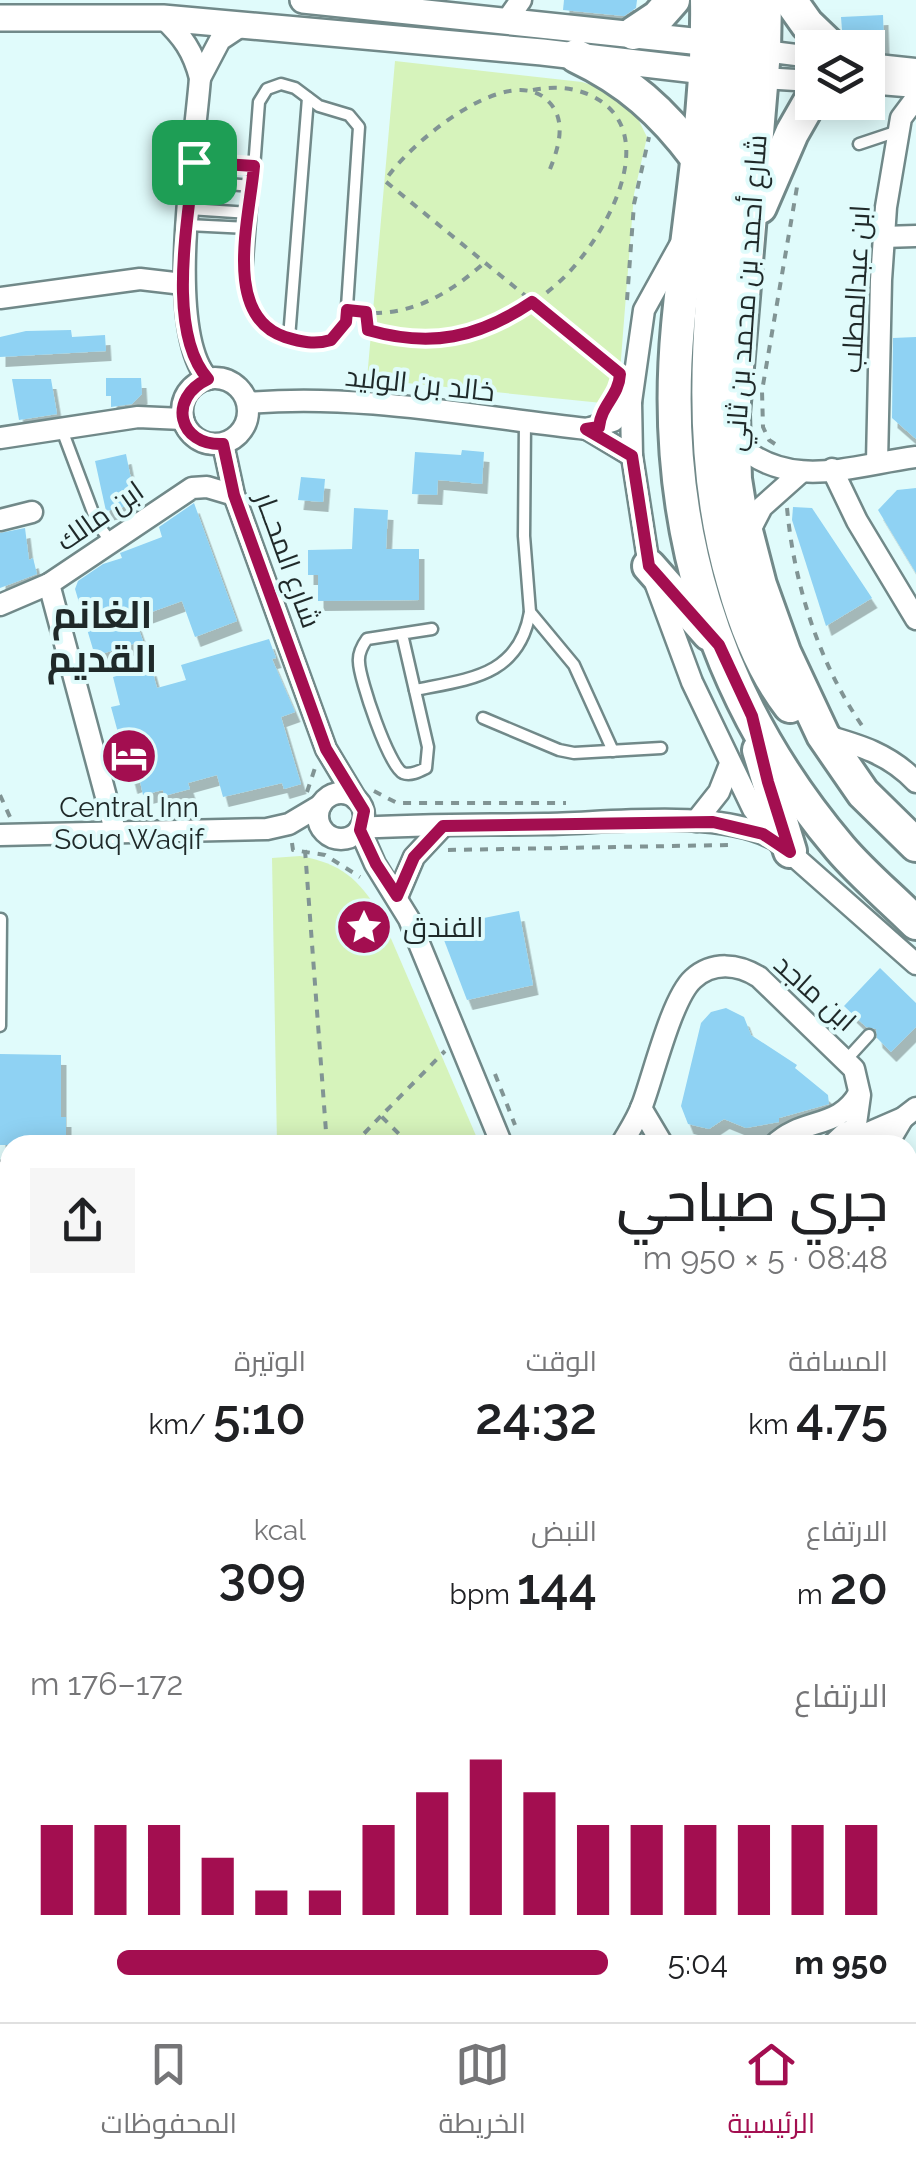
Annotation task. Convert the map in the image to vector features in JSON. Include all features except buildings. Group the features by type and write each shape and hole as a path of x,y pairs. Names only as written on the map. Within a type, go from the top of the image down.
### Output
{"main road":[{"path":"634,33 674,0"},
{"path":"707,0 734,60"},
{"path":"734,0 734,60 707,358 707,437 713,496 736,595 764,663 793,709 823,736"},
{"path":"734,60 765,0"},
{"path":"790,0 812,30"},
{"path":"576,56 620,79 654,106 697,158"},
{"name":"شارع أحمد بن محمد بن ثاني","path":"734,60 697,158 676,358 674,443 690,551 719,645 752,716 788,776 841,849 916,923"},
{"name":"شارع أحمد بن محمد بن ثاني","path":"734,60 748,234 734,479 747,537 784,652 823,736 864,793 916,845"},
{"path":"748,234 799,120"},
{"path":"649,566 719,645"},
{"path":"752,716 784,847"}],"street":[{"path":"303,0 514,10 634,33 795,76"},
{"path":"0,18 163,18 576,56 795,58"},
{"path":"163,18 184,37 200,78 183,284 186,323 198,368 208,379"},
{"path":"200,78 220,40 244,24"},
{"path":"885,74 916,69"},
{"path":"885,80 916,87"},
{"path":"885,93 899,125"},
{"path":"899,125 916,98"},
{"name":"ابن عبدالمطلب","path":"877,462 883,237 899,125"},
{"name":"شارع أحمد بن محمد بن ثاني","path":"689,230 644,310 632,402 632,456 649,566 692,682 753,809 784,847 916,964"},
{"path":"883,237 916,236"},
{"path":"1,294 140,279 183,284"},
{"path":"208,379 233,383 248,404 244,429 223,444 198,440 183,419 187,394 208,379"},
{"name":"خالد بن الوليد","path":"248,404 304,400 355,403 586,429 632,456"},
{"path":"586,429 614,420 632,402"},
{"path":"0,438 138,417 183,419"},
{"path":"734,440 763,464 789,476 916,457"},
{"name":"شارع المحــار","path":"223,444 234,495 323,756 360,795"},
{"path":"832,469 857,522 916,619"},
{"path":"747,537 762,507 789,476"},
{"name":"ابن مالك","path":"0,605 49,584 192,488 207,487 234,495"},
{"path":"0,520 32,512"},
{"path":"49,584 116,834"},
{"path":"823,736 884,756 916,782"},
{"name":"شارع المحــار","path":"315,802 323,756"},
{"path":"696,822 719,792 730,764"},
{"path":"267,829 289,824 315,802 340,794 360,795 410,824"},
{"path":"360,795 364,817 360,829 376,875"},
{"path":"315,802 319,824 397,896 507,1135"},
{"path":"0,835 267,829 348,838 360,829 410,824 696,822 746,828 784,847"},
{"path":"397,896 414,857 443,826"},
{"name":"ابن ماجد","path":"627,1135 641,1108 685,988 693,978 730,965 759,977 847,1058 858,1076 865,1135"},
{"path":"787,1135 842,1115 860,1091"},
{"path":"641,1108 657,1135"},
{"path":"869,1135 912,1112"},
{"path":"895,1135 912,1112"}],"lane":[{"path":"280,84 308,98 319,106 350,115 359,127 346,322 331,340 320,344 289,338 263,324 247,298 244,277 259,102 266,89 280,84"},
{"path":"289,338 308,98"},
{"path":"860,144 899,125"},
{"path":"193,172 254,166"},
{"path":"193,172 252,186"},
{"path":"188,218 250,212"},
{"path":"188,218 248,228"},
{"path":"415,690 467,680 502,664 517,651 526,634 530,612 524,536 525,422"},
{"path":"62,429 97,523 111,543"},
{"path":"530,612 574,666 612,751"},
{"path":"402,634 429,760 426,768 415,774 404,773 394,765 358,662 366,639 432,629"},
{"path":"483,718 574,753 661,748"},
{"path":"0,1026 1,919"},
{"path":"847,1058 869,1035"}],"path":[{"path":"366,312 368,330 395,338 431,341 484,328 532,302 572,269 598,234 617,196 627,151 615,116 598,99 558,87 494,96 440,125 410,149 384,182 532,302 620,374 622,360"},
{"path":"530,91 545,98 559,120 559,139 550,169"},
{"path":"625,315 634,204 649,139 647,121 654,106"},
{"path":"800,172 762,406 764,427 769,440 782,448 789,476 790,546 814,634 853,712 884,756"},
{"path":"347,310 393,313 423,304 484,263"},
{"path":"315,802 310,788 315,764 323,756"},
{"path":"360,795 397,803 565,803"},
{"path":"438,853 732,845 730,834"},
{"path":"292,839 294,850 334,859 361,878 376,875"},
{"path":"305,850 326,1135"},
{"path":"362,1135 444,1050 450,1064"},
{"path":"493,1069 515,1120 510,1135"},
{"path":"380,1116 400,1135"}],"green space":[{"path":"395,61 582,82 613,92 634,111 647,137 634,194 619,384 602,403 367,379"},
{"path":"300,856 327,863 364,890 380,913 476,1135 277,1135 272,858"}],"place":[{"name":"Central Inn Souq Waqif","path":"129,756"},
{"name":"الفندق","path":"364,927"}],"district":[{"name":"الغانم القديم","path":"102,636"}],"route":[{"path":"194,162 254,166 244,288 256,316 279,335 320,344 331,340 346,322 347,310 366,312 368,330 395,338 431,341 484,328 532,302 620,374 618,392 600,412 599,427 586,429 632,456 649,566 719,645 752,716 790,852 763,834 713,822 443,826 414,857 397,896 360,830 364,811 326,749 234,495 223,444 198,440 183,419 187,394 208,379 198,368 186,323 183,284 194,162"}]}
